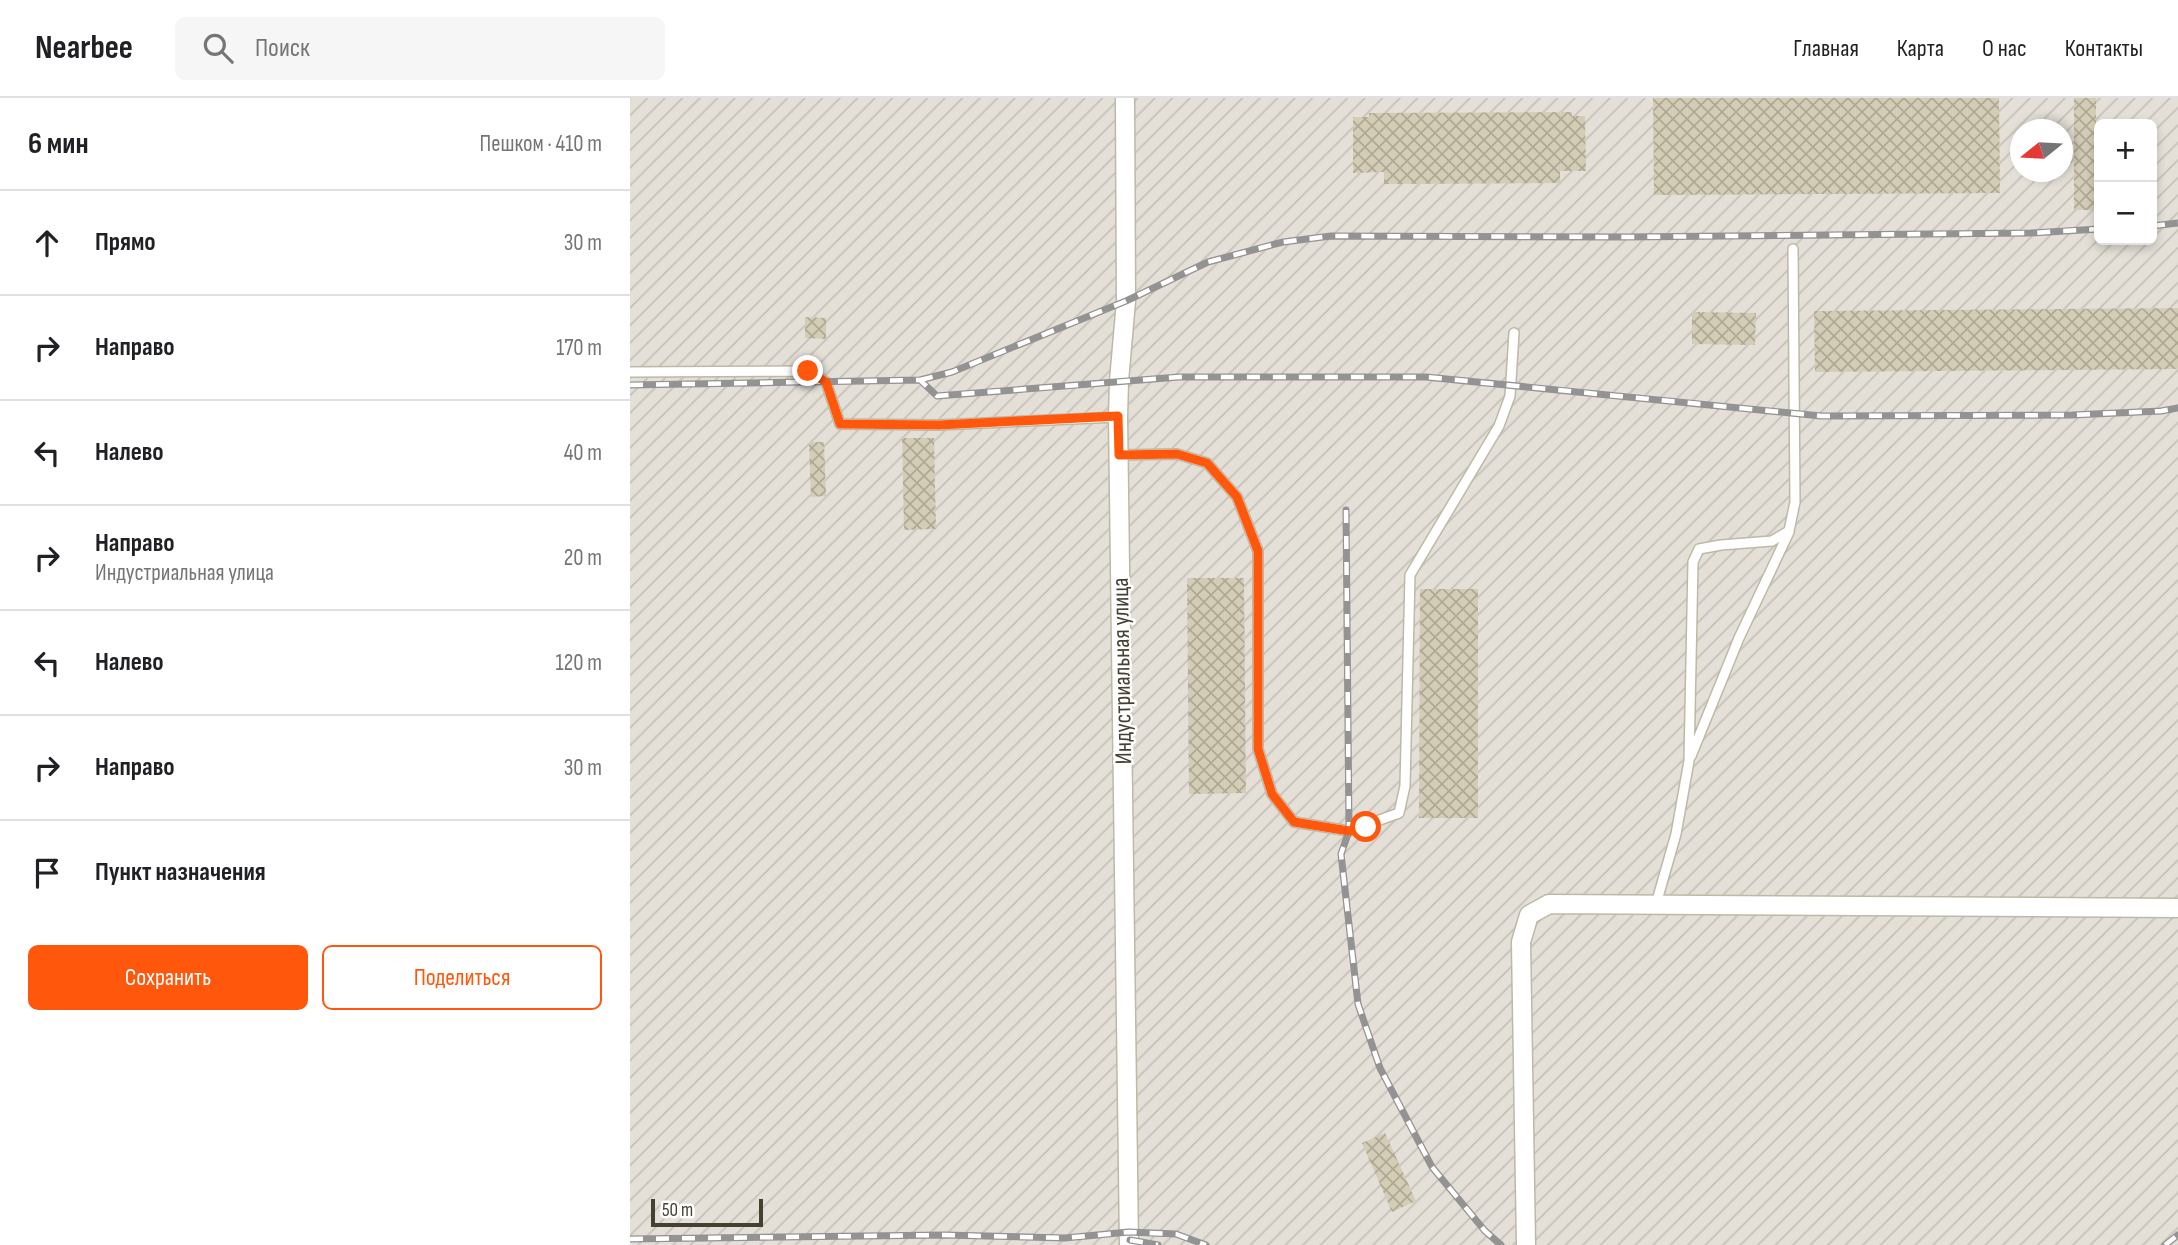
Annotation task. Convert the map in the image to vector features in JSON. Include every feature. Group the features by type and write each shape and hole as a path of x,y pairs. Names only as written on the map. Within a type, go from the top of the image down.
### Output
{"street":[{"name":"Индустриальная улица","path":"1125,98 1126,301 1118,416 1129,1245"},
{"path":"1526,1245 1521,942 1529,915 1549,904 2178,908"}],"lane":[{"path":"1689,761 1739,638 1789,531 1795,502 1793,249"},
{"path":"1119,455 1177,454 1207,463 1237,497 1258,551 1258,749 1272,794 1294,822 1349,831 1366,827 1399,814 1405,786 1410,575 1499,426 1510,396 1514,333"},
{"path":"630,372 808,371 826,382 840,424 939,425 1118,416"},
{"path":"1656,904 1676,834 1689,761 1693,562 1699,549 1772,541 1789,531"}],"shaded area":[{"path":"630,98 2178,98 2178,1245 630,1245"}],"building":[{"path":"1653,98 1999,98 2000,193 1654,195"},
{"path":"2074,98 2096,98 2094,210 2074,210"},
{"path":"1572,112 1572,116 1585,116 1586,171 1560,171 1560,183 1384,184 1384,172 1353,173 1353,117 1369,117 1369,113"},
{"path":"2178,308 2178,369 1815,372 1814,311"},
{"path":"1692,312 1756,313 1755,345 1692,344"},
{"path":"805,317 826,318 826,339 805,338"},
{"path":"902,438 934,438 936,529 904,530"},
{"path":"809,442 824,442 826,496 811,497"},
{"path":"1187,578 1244,578 1246,793 1189,794"},
{"path":"1420,589 1478,589 1478,818 1419,818"},
{"path":"1385,1133 1416,1201 1392,1212 1362,1143"}],"railway":[{"path":"2157,225 2178,223"},
{"path":"920,380 952,372 1126,301 1208,262 1283,242 1331,236 1624,237 2031,233 2094,229"},
{"path":"630,385 920,380 937,396 1179,377 1426,377 1821,416 2072,415 2178,408"},
{"path":"1346,510 1349,831 1341,854 1358,1004 1380,1068 1432,1167 1485,1231 1501,1245"},
{"path":"630,1239 944,1235 1065,1238 1129,1232 1176,1234 1206,1245"},
{"path":"2165,1245 2178,1235"},
{"path":"1130,1240 1158,1245"}],"route":[{"path":"808,371 826,382 840,424 939,425 1118,416 1119,455 1177,454 1207,463 1237,497 1258,551 1258,749 1272,794 1294,822 1349,831 1366,827"}]}
